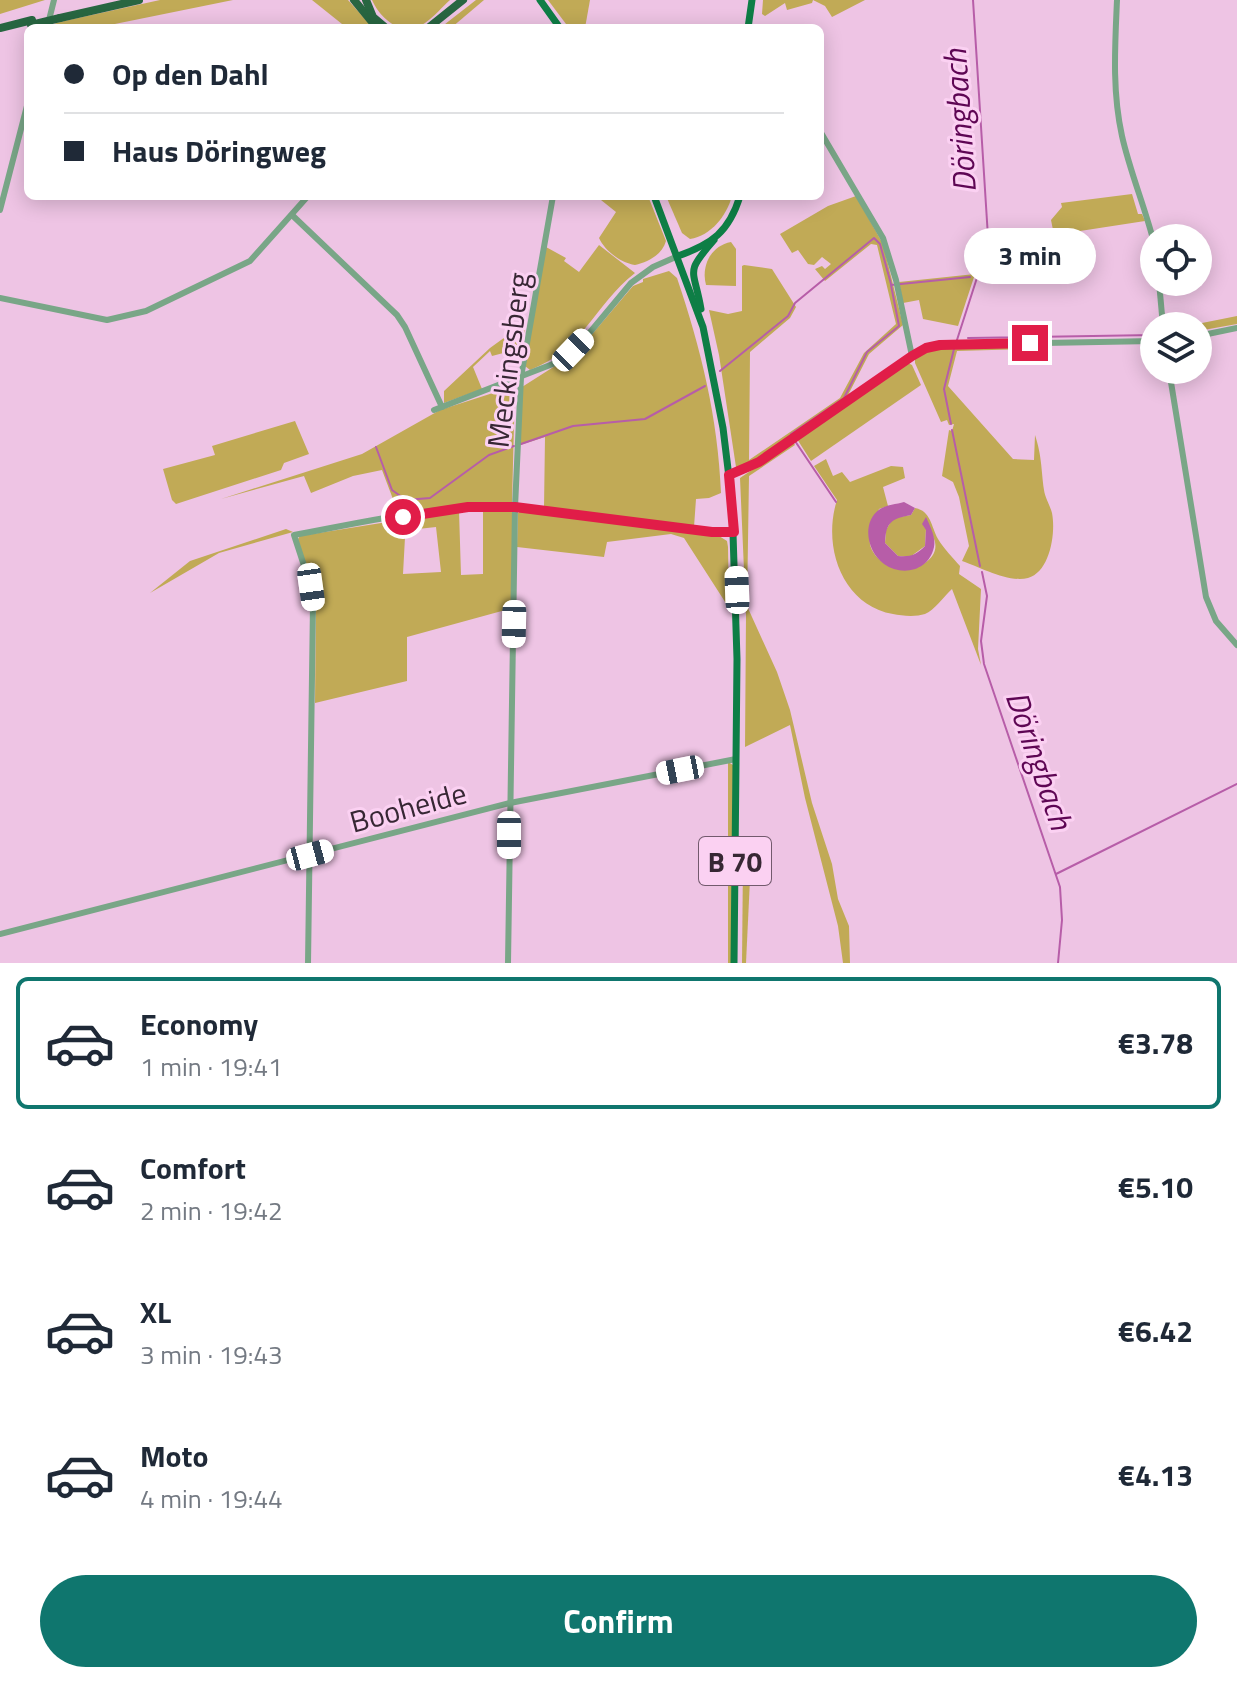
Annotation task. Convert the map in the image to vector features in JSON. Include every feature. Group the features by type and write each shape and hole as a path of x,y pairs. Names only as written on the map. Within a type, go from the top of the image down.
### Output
{"highway":[{"path":"60,16 115,0"},
{"path":"27,24 139,0"},
{"path":"354,0 374,24"},
{"path":"366,0 373,17 381,24"},
{"path":"433,24 466,0"},
{"path":"439,24 466,0"},
{"path":"0,31 24,25"}],"main road":[{"path":"540,0 557,24"},
{"path":"750,24 752,0"},
{"name":"B 70","path":"656,200 703,327 729,475 734,532 734,963"},
{"path":"703,327 692,270 694,263 730,220 738,200"},
{"path":"678,256 698,250 714,240"}],"street":[{"path":"48,24 54,0"},
{"path":"1117,0 1114,70 1118,117 1148,224"},
{"path":"0,210 24,117"},
{"path":"824,138 885,242 912,356"},
{"path":"0,298 107,320 146,311 250,261 305,200"},
{"name":"Meckingsberg","path":"508,963 515,507 521,377 552,200"},
{"path":"292,215 401,321 442,407"},
{"path":"434,410 549,367 586,337 631,283 678,256"},
{"path":"1212,333 1237,328"},
{"path":"729,475 759,462 926,348 1140,341"},
{"path":"1171,384 1206,597 1216,621 1237,645"},
{"path":"308,963 313,604 311,587 294,535 468,507 515,507 712,532 734,532"},
{"name":"Booheide","path":"0,934 510,803 736,759"}],"shaded area":[{"path":"0,0 45,0 0,14"},
{"path":"160,0 233,0 115,24 54,24"},
{"path":"312,0 348,0 369,24 342,24"},
{"path":"372,0 450,0 423,24 393,24"},
{"path":"476,0 484,0 456,24 445,24"},
{"path":"548,0 590,0 586,24 566,24"},
{"path":"763,0 813,0 812,3 787,10 785,3 765,16 762,14"},
{"path":"813,0 865,0 832,17 825,6"},
{"path":"1132,194 1138,214 1142,214 1145,221 1054,235 1051,220 1062,207 1061,203"},
{"path":"856,196 883,244 903,325 869,354 847,397 752,463 736,467 709,310 728,314 742,311 742,266 772,269 796,307 790,318 750,352 749,460 840,398 864,353 896,324 877,245 871,244 825,281 815,269 822,266 825,269 831,264 822,257 814,265 808,264 798,250 792,253 780,234 828,206"},
{"path":"601,200 650,200 666,241 658,254 635,265 614,256 605,247 599,238 616,212"},
{"path":"668,200 730,200 717,224 705,234 690,239 682,233"},
{"path":"731,242 736,249 736,286 706,285 705,271 709,258 718,248"},
{"path":"599,245 635,273 608,299 576,339 563,351 530,370 525,366 546,247 566,258 564,261 579,272"},
{"path":"669,271 677,278 701,357 716,438 721,493 696,499 694,527 544,508 545,437 520,445 522,387 577,352 633,286 643,282 643,279"},
{"path":"975,274 958,326 923,319 919,300 903,303 899,282"},
{"path":"1237,316 1237,324 1212,328 1212,321"},
{"path":"526,322 522,348 492,356 490,351 473,367 482,389 444,403 444,391 490,348"},
{"path":"1026,346 1029,349 957,351 948,386 1013,459 1034,460 1035,435 1053,531 1050,551 1042,568 1028,578 1020,579 962,561 969,546 959,497 953,482 942,476 949,430 952,431 954,424 949,425 947,420 941,422 915,358 934,349"},
{"path":"908,363 912,365 921,385 811,461 797,439"},
{"path":"515,386 512,502 509,505 466,505 399,515 382,470 353,476 311,493 304,476 221,499 362,454 440,410"},
{"path":"295,421 309,454 284,463 281,470 176,504 172,500 163,469 215,455 212,446"},
{"path":"793,442 795,445 749,476 747,606 777,672 790,710 812,803 832,864 838,899 849,926 850,963 843,963 838,926 790,725 745,747 746,616 740,478"},
{"path":"826,459 833,476 842,472 850,482 891,466 903,467 905,478 883,487 888,506 879,509 871,547 876,556 896,568 917,567 926,562 935,548 933,537 922,524 926,529 925,546 910,557 898,556 885,543 886,530 893,518 911,515 915,508 924,512 940,543 960,566 959,574 981,589 978,649 981,665 952,589 928,612 909,616 875,608 849,586 840,571 832,536 837,500 814,466"},
{"path":"904,502 915,508 911,515 891,523 885,543 898,556 916,553 925,546 926,530 922,524 926,517 934,543 927,562 906,571 891,568 878,559 868,537 874,515 882,508"},
{"path":"483,510 509,510 513,513 513,608 407,637 407,681 315,703 316,604 298,539 300,536 406,519 403,574 441,572 436,527 418,529 416,517 459,511 461,575 483,574"},
{"path":"518,513 719,536 727,541 728,547 729,608 684,538 671,534 607,542 604,557 517,547"},
{"path":"286,529 293,532 219,553 150,593 190,561"},
{"path":"728,762 733,765 731,963 728,963"},
{"path":"751,858 746,963 742,963 743,859"}],"waterway":[{"name":"Döringbach","path":"956,343 988,237 973,0"},
{"path":"720,371 788,316 795,303 874,238 880,244 891,284"},
{"path":"791,434 844,398 867,352 899,326 891,285 970,277"},
{"path":"968,338 1140,335"},
{"name":"Döringbach","path":"951,424 944,389 954,349"},
{"path":"521,444 573,426 645,419 705,386"},
{"name":"Döringbach","path":"952,430 980,566"},
{"path":"795,441 836,502"},
{"path":"376,447 392,490 406,500 430,498 489,455 514,446"},
{"name":"Döringbach","path":"982,572 987,596 981,641 984,664 1060,887 1062,920 1058,963"},
{"path":"1056,874 1237,784"}],"route":[{"path":"403,517 468,507 515,507 712,532 734,532 729,475 759,462 912,356 940,345 1030,343"}]}
